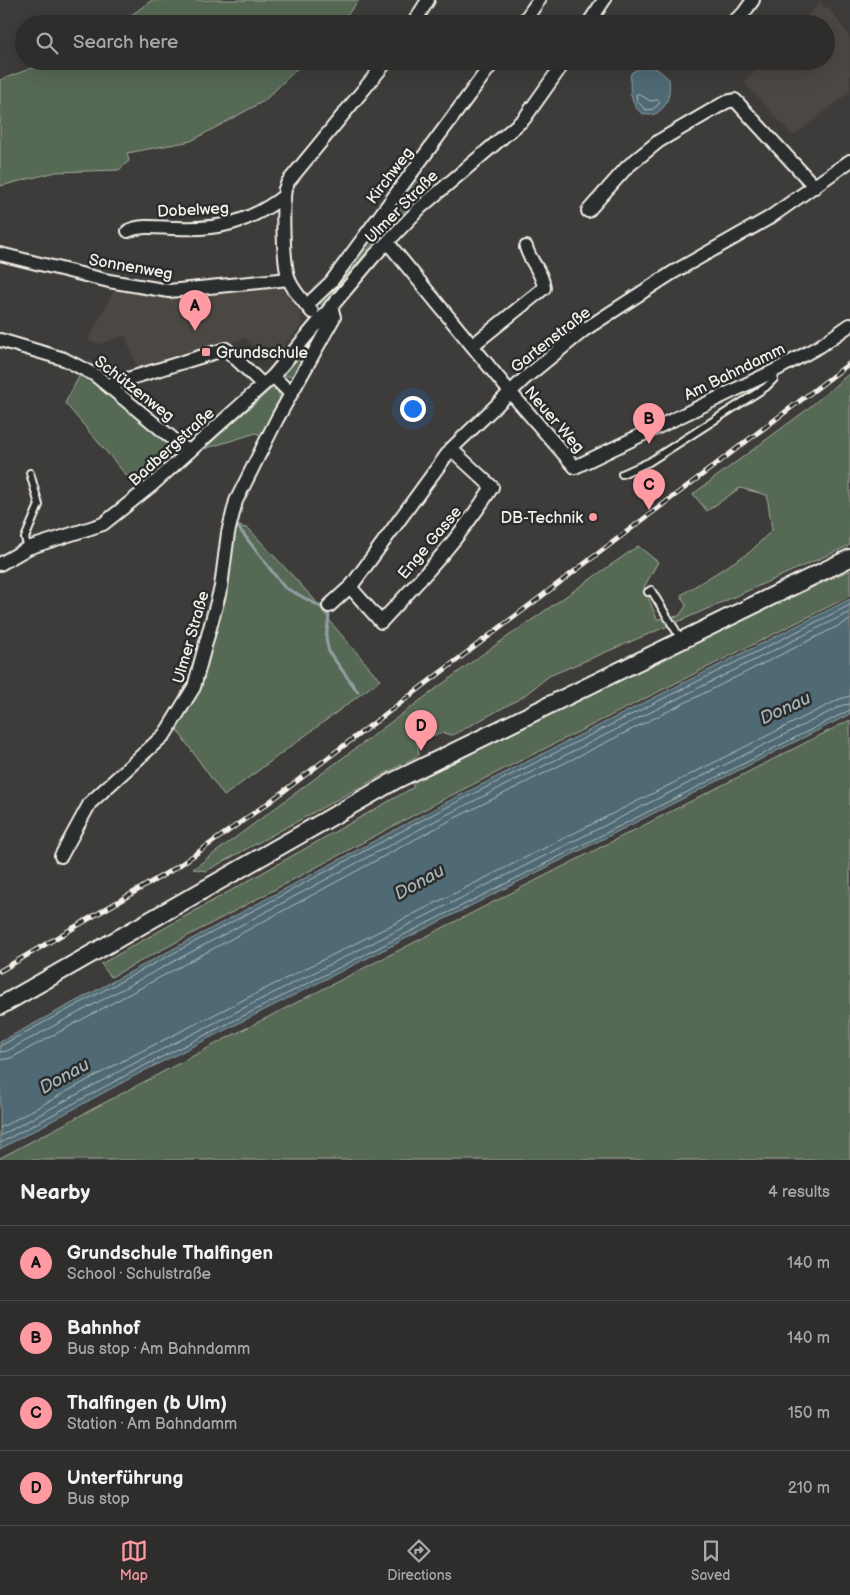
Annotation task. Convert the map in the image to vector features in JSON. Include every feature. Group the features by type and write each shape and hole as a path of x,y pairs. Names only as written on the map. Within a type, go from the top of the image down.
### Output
{"street":[{"path":"419,15 428,0"},
{"path":"528,15 539,0"},
{"path":"594,15 604,0"},
{"path":"742,15 753,0"},
{"path":"319,319 296,293 289,279 286,261 284,196 288,182 380,70"},
{"name":"Kirchweg","path":"307,305 330,282 487,70"},
{"name":"Ulmer Straße","path":"61,856 90,803 165,734 194,687 221,586 228,533 236,501 291,394 334,317 331,306 443,186 492,148 524,118 559,70"},
{"path":"588,211 627,167 659,141 726,102 735,100 815,187"},
{"name":"Gartenstraße","path":"328,606 350,587 451,449 510,392 584,330 672,273 769,218 850,161"},
{"name":"Dobelweg","path":"128,231 136,227 184,228 236,224 254,216 284,196"},
{"name":"Neuer Weg","path":"388,243 510,392 575,467"},
{"path":"473,345 544,288 543,278 530,260 526,247"},
{"name":"Sonnenweg","path":"0,254 109,281 169,291 289,279"},
{"name":"Badbergstraße","path":"0,564 28,548 103,524 117,514 273,376 331,306"},
{"name":"Am Bahndamm","path":"575,467 772,372 820,346 850,325"},
{"name":"Schützenweg","path":"0,340 64,359 95,375 189,452"},
{"path":"108,385 226,349 263,385"},
{"path":"273,376 291,394"},
{"name":"Enge Gasse","path":"350,587 381,622 445,553 477,511 492,487 451,449"},
{"path":"0,1006 396,780 682,638 850,558"}],"lane":[{"path":"622,474 649,462 766,387 774,379 772,372"},
{"path":"28,548 25,538 39,505 30,473"},
{"path":"648,592 650,590 682,638"}],"shaded area":[{"path":"820,2 824,8 828,6 834,15 808,15"},
{"path":"835,16 850,38 850,92 793,136 744,82 756,70 835,70"},
{"path":"281,285 300,313 302,320 301,326 270,363 245,338 138,369 125,336 99,344 88,340 115,289 171,297"}],"green space":[{"path":"152,0 359,0 347,15 131,15"},
{"path":"27,70 296,70 264,101 191,141 127,153 129,161 119,170 56,172 0,186 0,80"},
{"path":"417,174 430,187 386,228 323,304 320,304 318,300"},
{"path":"316,333 319,334 295,376 284,374"},
{"path":"850,373 850,545 689,617 549,676 521,698 453,735 442,733 417,740 419,755 206,871 193,869 480,656 638,546 658,562 644,587 657,619 679,616 686,606 681,595 750,552 772,530 767,495 740,488 707,511 693,494 805,411"},
{"path":"80,375 95,383 171,446 169,456 137,488 65,403"},
{"path":"277,389 281,401 262,436 256,433 204,449 270,390"},
{"path":"233,524 249,529 313,598 333,625 380,680 224,796 175,727 198,690 210,652 227,585"},
{"path":"850,570 850,596 444,799 111,977 101,964 414,787 412,783 716,633"},
{"path":"850,720 850,1160 0,1160 0,1158 225,1039"}],"water":[{"path":"636,70 658,70 669,79 669,94 664,106 658,113 649,115 641,113 634,105 631,92 631,73"},
{"name":"Donau","path":"850,599 850,714 138,1074 0,1149 0,1042 441,805"}],"waterway":[{"path":"238,527 284,587 323,608 329,616 326,639 329,652 358,692"}],"railway":[{"path":"0,971 177,867 268,803 850,363"}],"place":[{"name":"Grundschule Thalfingen","path":"195,331"},
{"name":"Grundschule","path":"206,352"},
{"name":"Bahnhof","path":"649,444"},
{"name":"Thalfingen (b Ulm)","path":"649,510"},
{"name":"DB-Technik","path":"593,517"},
{"name":"Unterführung","path":"421,751"}]}
